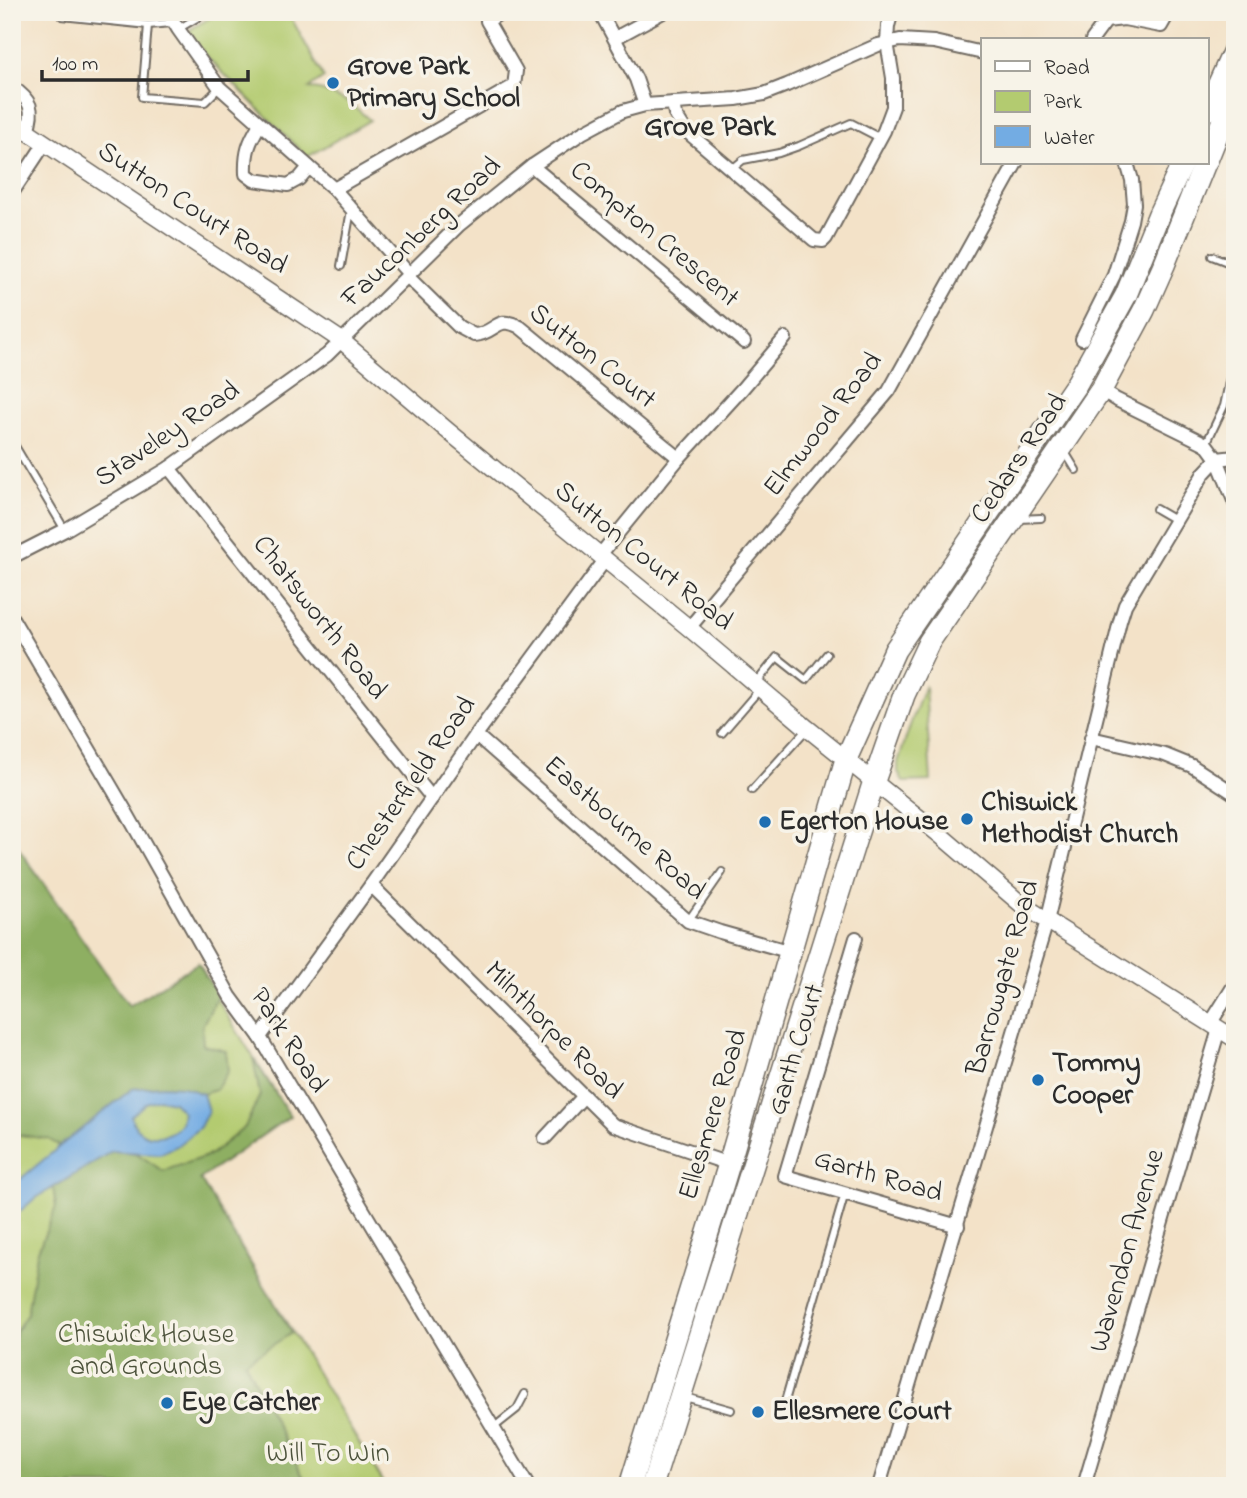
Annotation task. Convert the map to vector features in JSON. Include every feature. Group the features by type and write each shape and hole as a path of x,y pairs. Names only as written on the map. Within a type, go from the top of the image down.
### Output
{"highway":[{"path":"1208,108 1235,48"},
{"name":"Cedars Road","path":"1208,156 1235,90"},
{"name":"Cedars Road","path":"846,759 895,650 1077,383 1126,295 1183,164"},
{"name":"Cedars Road","path":"874,781 904,695 929,642 1101,390 1144,310 1205,164"},
{"name":"Ellesmere Road","path":"630,1486 729,1164 846,759"},
{"name":"Ellesmere Road","path":"652,1486 874,781"}],"street":[{"path":"334,189 514,86 516,71 487,21 502,12"},
{"path":"600,12 636,79 645,105"},
{"path":"615,38 663,12"},
{"path":"673,103 675,114 685,130 814,240 823,241 880,138 893,107 887,42 892,12"},
{"path":"1093,38 1106,21 1124,19 1161,26 1169,12"},
{"path":"173,21 219,87 334,189 408,275"},
{"path":"887,42 934,42 981,53"},
{"name":"Fauconberg Road","path":"342,341 459,225 532,166 608,118 645,105 736,99 764,94 887,42"},
{"path":"13,87 23,94 31,110 27,131"},
{"name":"Sutton Court Road","path":"12,121 342,341 1021,904 1235,1039"},
{"path":"260,124 249,142 245,158 246,174 254,180 288,185 299,179 309,167"},
{"path":"12,193 45,143"},
{"name":"Elmwood Road","path":"689,628 889,391 1015,164"},
{"path":"1082,338 1114,275 1131,221 1134,204 1127,164"},
{"name":"Compton Crescent","path":"532,166 744,342"},
{"name":"Sutton Court","path":"408,275 459,327 474,335 485,333 504,321 510,321 520,327 679,458"},
{"name":"Chesterfield Road","path":"260,1038 372,885 603,557 679,458 785,338"},
{"name":"Staveley Road","path":"12,557 65,530 169,468 317,362 342,341"},
{"path":"1101,390 1206,444 1217,459 1235,503"},
{"path":"1217,459 1235,457"},
{"name":"Barrowgate Road","path":"879,1486 1047,921 1125,605 1204,472 1217,459"},
{"name":"Chatsworth Road","path":"169,468 432,798"},
{"name":"Park Road","path":"12,618 230,996 260,1038 528,1486"},
{"name":"Eastbourne Road","path":"476,734 688,921 791,952"},
{"path":"1091,738 1165,755 1192,766 1235,793"},
{"name":"Milnthorpe Road","path":"372,885 613,1125 729,1164"},
{"name":"Garth Court","path":"785,1176 856,938"},
{"name":"Wavendon Avenue","path":"1084,1486 1214,1027 1235,984"},
{"path":"545,1138 584,1096"},
{"name":"Garth Road","path":"785,1176 958,1226"}],"lane":[{"path":"58,12 62,16 148,24 173,21 206,12"},
{"path":"148,24 142,97 205,102 219,87"},
{"path":"732,170 743,160 799,146 851,122 880,138"},
{"path":"341,266 351,209"},
{"path":"1212,257 1235,265"},
{"path":"1206,444 1224,406 1235,354"},
{"path":"12,441 65,530"},
{"path":"1062,447 1076,470"},
{"path":"1156,509 1176,521"},
{"path":"1012,520 1041,517"},
{"path":"722,733 777,657 806,680 827,654"},
{"path":"752,790 807,728"},
{"path":"688,921 722,872"},
{"path":"780,1415 845,1193"},
{"path":"493,1428 517,1409 525,1394"},
{"path":"680,1395 731,1410"}],"green space":[{"path":"220,12 288,12 324,78 309,88 349,102 370,120 307,157 189,39 191,29"},
{"path":"925,685 931,781 903,782 898,772 898,762"},
{"name":"Chiswick House and Grounds","path":"12,839 129,1006 198,963 219,1002 290,1116 200,1179 385,1486 12,1486"},
{"path":"12,839 129,1006 198,963 218,996 202,1026 203,1045 226,1051 228,1071 216,1090 203,1094 183,1087 132,1089 60,1146 48,1139 12,1134"},
{"path":"253,1058 290,1116 200,1179 292,1333 245,1362 308,1486 12,1486 12,1345 16,1331 27,1314 37,1253 56,1207 53,1188 112,1151 136,1153 163,1171 210,1155 245,1127 260,1095"}],"water":[{"path":"183,1087 203,1094 208,1111 200,1127 177,1146 160,1154 112,1151 33,1200 12,1218 12,1186 132,1089","holes":["159,1099 173,1102 183,1112 181,1123 169,1133 149,1136 140,1131 133,1122 131,1116 146,1103"]}],"place":[{"name":"Grove Park Primary School","path":"333,83"},
{"name":"Chiswick Methodist Church","path":"967,819"},
{"name":"Egerton House","path":"765,822"},
{"name":"Tommy Cooper","path":"1038,1080"},
{"name":"Eye Catcher","path":"167,1403"},
{"name":"Ellesmere Court","path":"758,1412"}],"district":[{"name":"Grove Park","path":"710,128"}],"park label":[{"name":"Will To Win","path":"328,1454"}]}
